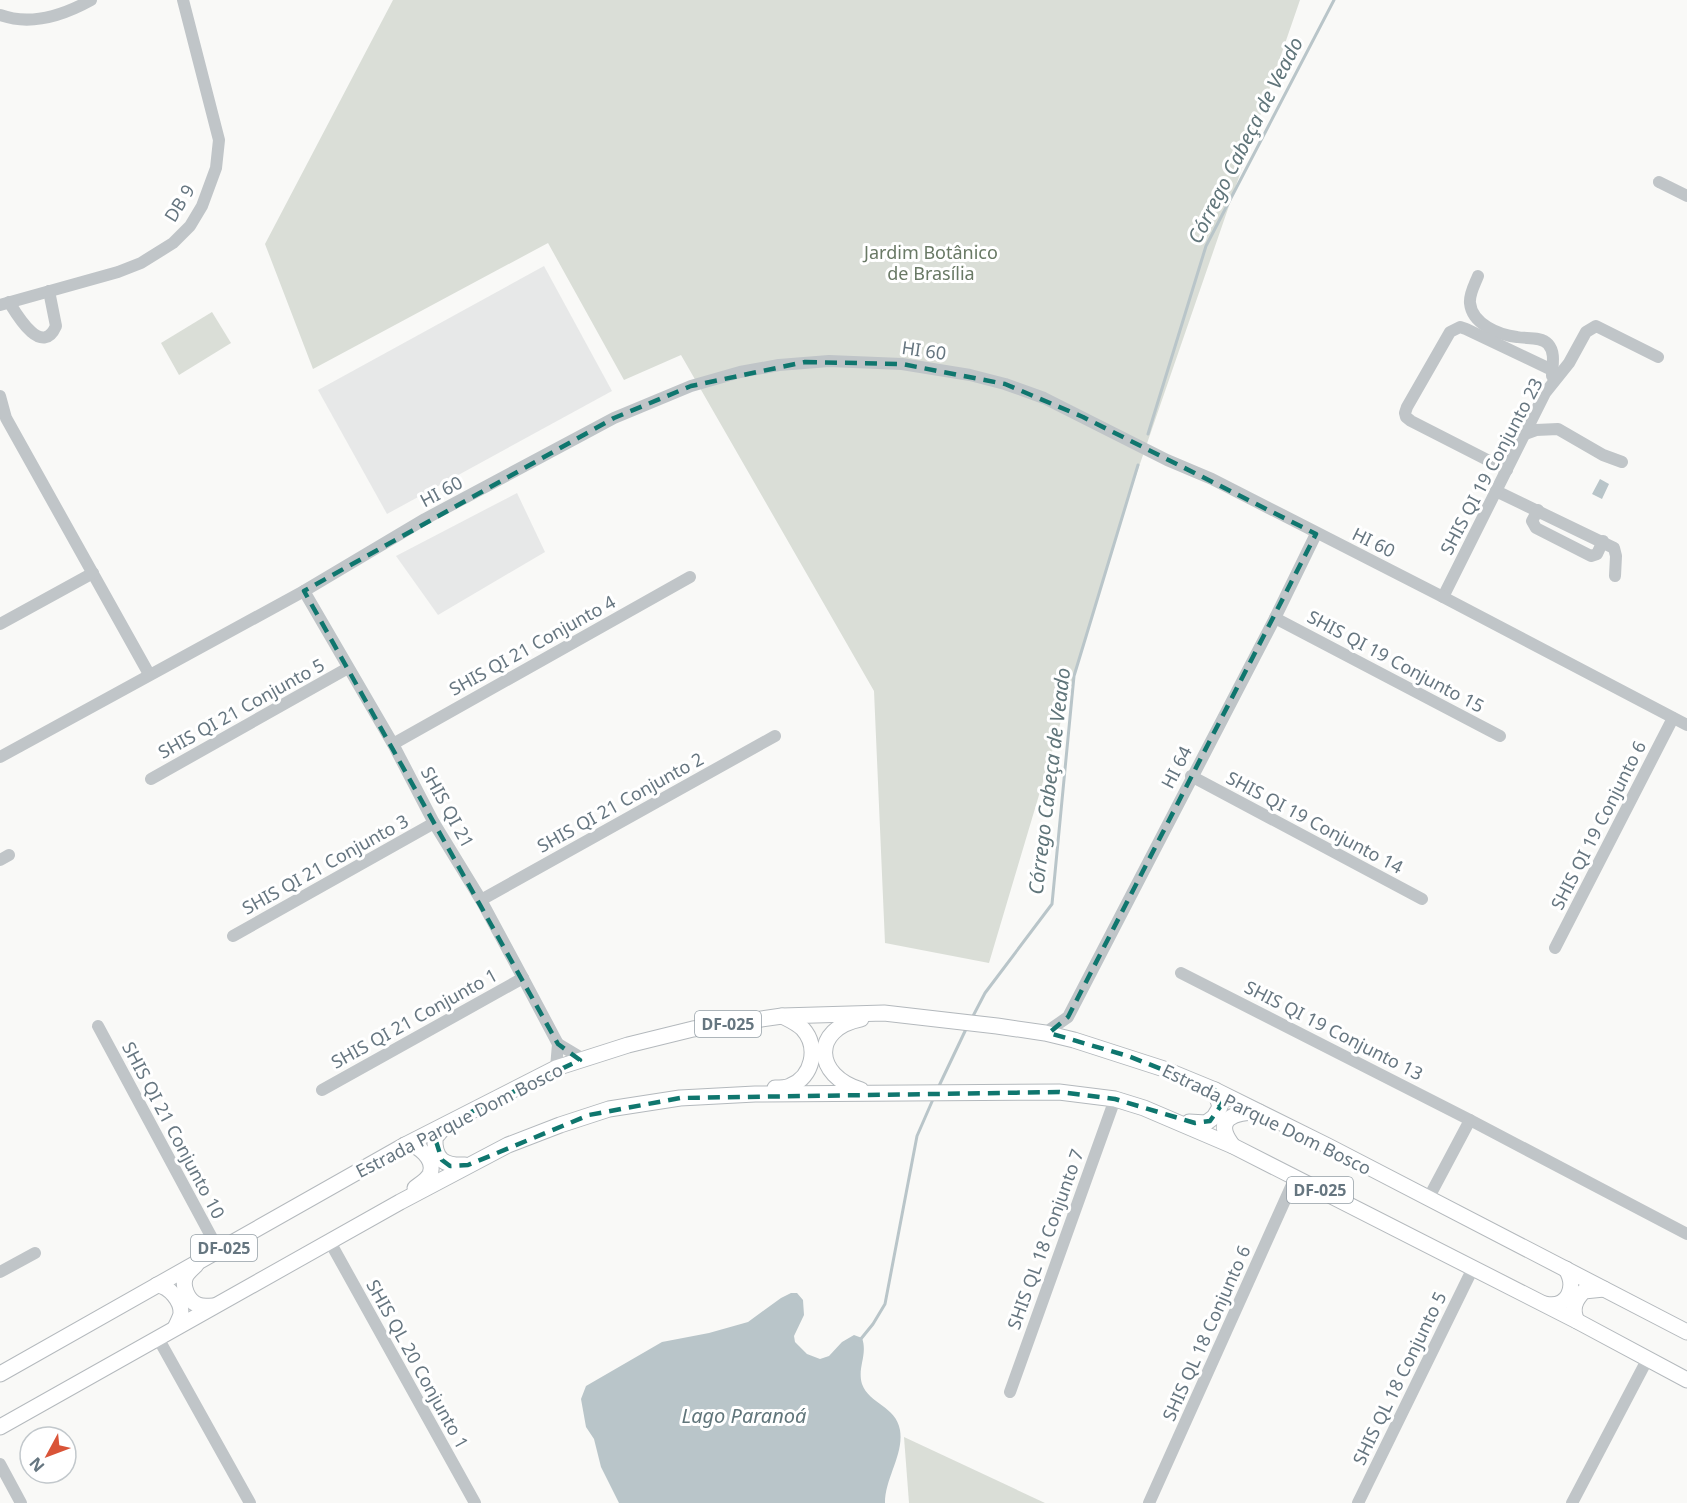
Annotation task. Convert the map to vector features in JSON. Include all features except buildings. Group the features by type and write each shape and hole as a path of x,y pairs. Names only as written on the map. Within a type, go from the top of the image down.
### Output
{"main road":[{"name":"Estrada Parque Dom Bosco","path":"0,1374 405,1145 556,1068 693,1029 782,1016 885,1013 1045,1033 1164,1069 1215,1090 1259,1112 1687,1332"},
{"path":"871,1094 842,1083 831,1072 825,1061 825,1048 829,1037 836,1029 848,1022 885,1013"},
{"path":"755,1094 762,1090 790,1086 805,1074 811,1064 813,1047 804,1031 796,1023 782,1016"},
{"path":"1165,1117 1195,1123 1210,1121 1220,1107 1215,1090"},
{"name":"DF-025","path":"0,1427 400,1202 508,1145 609,1109 680,1098 755,1094 1059,1092 1115,1099 1233,1146 1577,1321 1687,1380"},
{"path":"1233,1146 1225,1135 1224,1128 1227,1120 1234,1114 1242,1112 1259,1112"},
{"path":"448,1123 435,1138 437,1152 450,1166 468,1165"},
{"path":"400,1202 427,1179 431,1169 420,1149 412,1144 405,1145"},
{"path":"213,1306 201,1306 194,1303 184,1285 185,1277 195,1266 215,1253"},
{"path":"1542,1304 1556,1305 1562,1303 1567,1296 1571,1278 1566,1269"},
{"path":"157,1285 169,1290 180,1305 181,1314 176,1328"},
{"path":"1577,1321 1574,1308 1577,1298 1584,1291 1604,1289"}],"street":[{"path":"0,15 15,20 30,20 61,13 91,0"},
{"name":"DB 9","path":"4,304 118,272 141,262 173,243 190,226 202,206 216,168 219,140 183,0"},
{"path":"1659,183 1687,196"},
{"path":"1478,276 1470,297 1473,313 1488,327 1498,332 1508,336 1543,340 1548,344 1553,354 1553,383"},
{"path":"4,304 27,329 44,337 56,326 49,291"},
{"name":"SHIS QI 19 Conjunto 23","path":"1443,597 1545,393 1562,374 1583,336 1592,326 1601,328 1658,357"},
{"path":"1507,470 1411,421 1406,417 1407,407 1450,332 1454,329 1467,329 1552,370"},
{"name":"HI 60","path":"0,758 149,674 304,591 425,519 614,418 691,386 740,372 779,364 805,362 862,361 902,364 970,375 1028,392 1083,417 1158,456 1212,479 1687,725"},
{"path":"0,396 3,420 149,674"},
{"path":"1525,434 1536,430 1558,429 1603,455 1622,462"},
{"path":"1496,491 1575,528 1616,551 1615,576"},
{"path":"1538,510 1532,521 1534,526 1568,544 1593,556 1597,554 1603,542"},
{"path":"1568,544 1575,528"},
{"name":"HI 64","path":"1045,1033 1068,1017 1191,776 1275,618 1316,534"},
{"path":"0,624 93,573"},
{"name":"SHIS QI 21 Conjunto 4","path":"393,744 690,577"},
{"name":"SHIS QI 21","path":"304,591 481,900 558,1044"},
{"name":"SHIS QI 19 Conjunto 15","path":"1275,618 1500,736"},
{"name":"SHIS QI 21 Conjunto 5","path":"151,779 348,668"},
{"name":"SHIS QI 19 Conjunto 6","path":"1555,948 1673,718"},
{"name":"SHIS QI 21 Conjunto 2","path":"481,900 775,736"},
{"name":"SHIS QI 19 Conjunto 14","path":"1191,776 1422,899"},
{"name":"SHIS QI 21 Conjunto 3","path":"233,936 435,823"},
{"name":"SHIS QI 19 Conjunto 13","path":"1180,973 1470,1120 1687,1234"},
{"name":"SHIS QI 21 Conjunto 1","path":"322,1090 523,978"},
{"path":"1068,1017 1074,1040"},
{"name":"SHIS QI 21 Conjunto 10","path":"98,1026 215,1253"},
{"path":"556,1068 558,1044 583,1059"},
{"name":"SHIS QL 18 Conjunto 7","path":"1010,1392 1115,1099"},
{"path":"1428,1199 1470,1120"},
{"name":"SHIS QL 18 Conjunto 6","path":"1149,1503 1295,1178"},
{"name":"SHIS QL 20 Conjunto 1","path":"330,1242 475,1503"},
{"path":"0,1272 35,1253"},
{"name":"SHIS QL 18 Conjunto 5","path":"1358,1503 1473,1268"},
{"path":"158,1338 250,1503"},
{"path":"1572,1503 1647,1360"},
{"path":"0,1464 21,1503"}],"highlighted area":[{"path":"805,362 902,364 1005,384 1083,417 1316,534 1068,1017 1049,1033 1128,1056 1215,1090 1220,1107 1210,1121 1195,1123 1115,1099 1059,1092 680,1098 589,1115 468,1165 450,1166 442,1160 435,1138 448,1123 580,1060 558,1044 304,591 614,418 691,386"}],"shaded area":[{"path":"544,266 612,391 387,514 318,390"},
{"path":"517,493 545,552 438,615 396,556"}],"green space":[{"name":"Jardim Botânico de Brasília","path":"393,0 1300,0 1123,513 989,963 885,943 874,691 681,355 624,380 548,243 313,369 265,244"},
{"path":"212,312 231,343 179,375 161,343"},
{"path":"904,1437 1045,1503 909,1503"}],"water":[{"path":"1600,479 1609,484 1602,499 1592,494"},
{"name":"Lago Paranoá","path":"791,1293 797,1293 803,1300 804,1315 794,1336 795,1342 807,1354 820,1359 829,1356 842,1342 854,1335 862,1338 864,1350 862,1384 865,1391 888,1410 898,1422 900,1430 901,1439 885,1503 619,1503 601,1467 594,1439 586,1427 581,1399 586,1386 662,1342 709,1333 748,1322"}],"waterway":[{"name":"Córrego Cabeça de Veado","path":"1148,434 1206,246 1334,0"},
{"name":"Córrego Cabeça de Veado","path":"972,1018 985,993 1052,904 1074,676 1138,465"},
{"name":"Córrego Cabeça de Veado","path":"938,1088 967,1027"},
{"name":"Córrego Cabeça de Veado","path":"860,1340 885,1304 917,1136 934,1097"}]}
